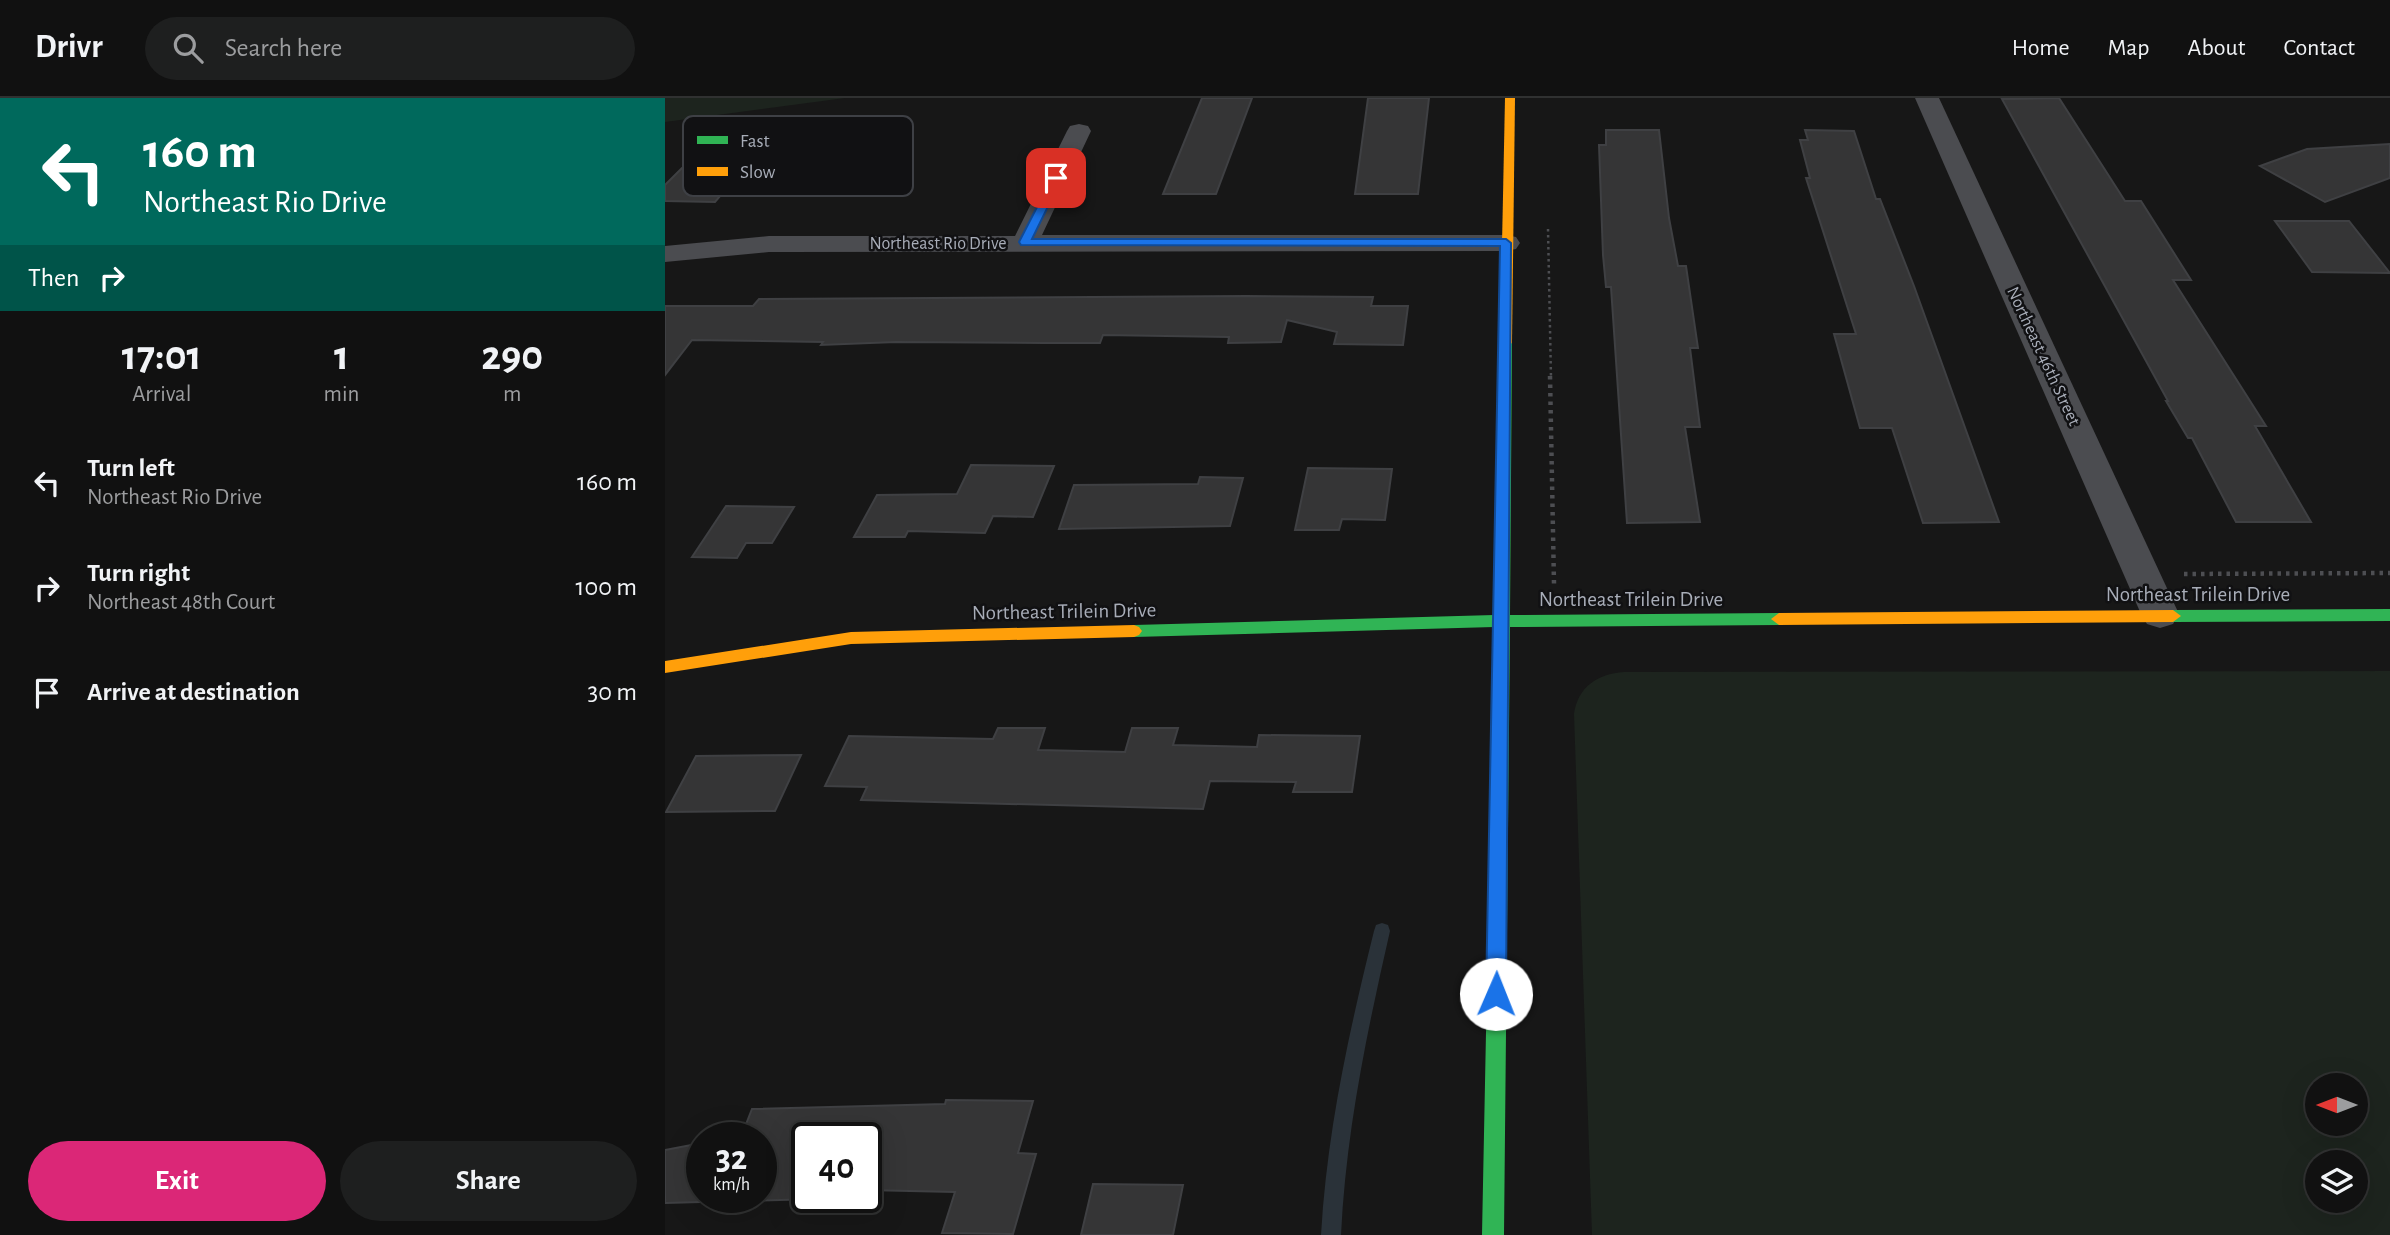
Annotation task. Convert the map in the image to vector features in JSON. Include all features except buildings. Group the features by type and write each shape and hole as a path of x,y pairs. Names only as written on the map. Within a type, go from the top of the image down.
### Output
{"street":[{"path":"1493,1235 1500,621 1510,98"},
{"name":"Northeast 46th Street","path":"1927,98 2160,614"},
{"path":"1025,242 1079,131"},
{"name":"Northeast Rio Drive","path":"665,254 769,244 1506,243"},
{"name":"Northeast Trilein Drive","path":"665,667 851,638 1555,620 2160,614 2390,615"}],"path":[{"path":"1548,224 1555,620"},
{"path":"2143,574 2390,573"}],"shaded area":[{"path":"665,98 845,98 710,116 683,116 683,120 665,122"},
{"path":"2390,671 2390,1235 1592,1235 1574,714 1584,689 1597,679 1614,673"}],"waterway":[{"path":"1331,1235 1342,1119 1382,931"}],"traffic: fast":[{"path":"1493,1235 1506,343"},
{"path":"2173,616 2390,615"},
{"path":"1134,631 1500,621 1779,619"}],"traffic: slow":[{"path":"1506,343 1510,98"},
{"path":"1779,619 2173,616"},
{"path":"665,667 851,638 1134,631"}],"route":[{"path":"1056,178 1025,242 1506,243 1496,994"}]}
